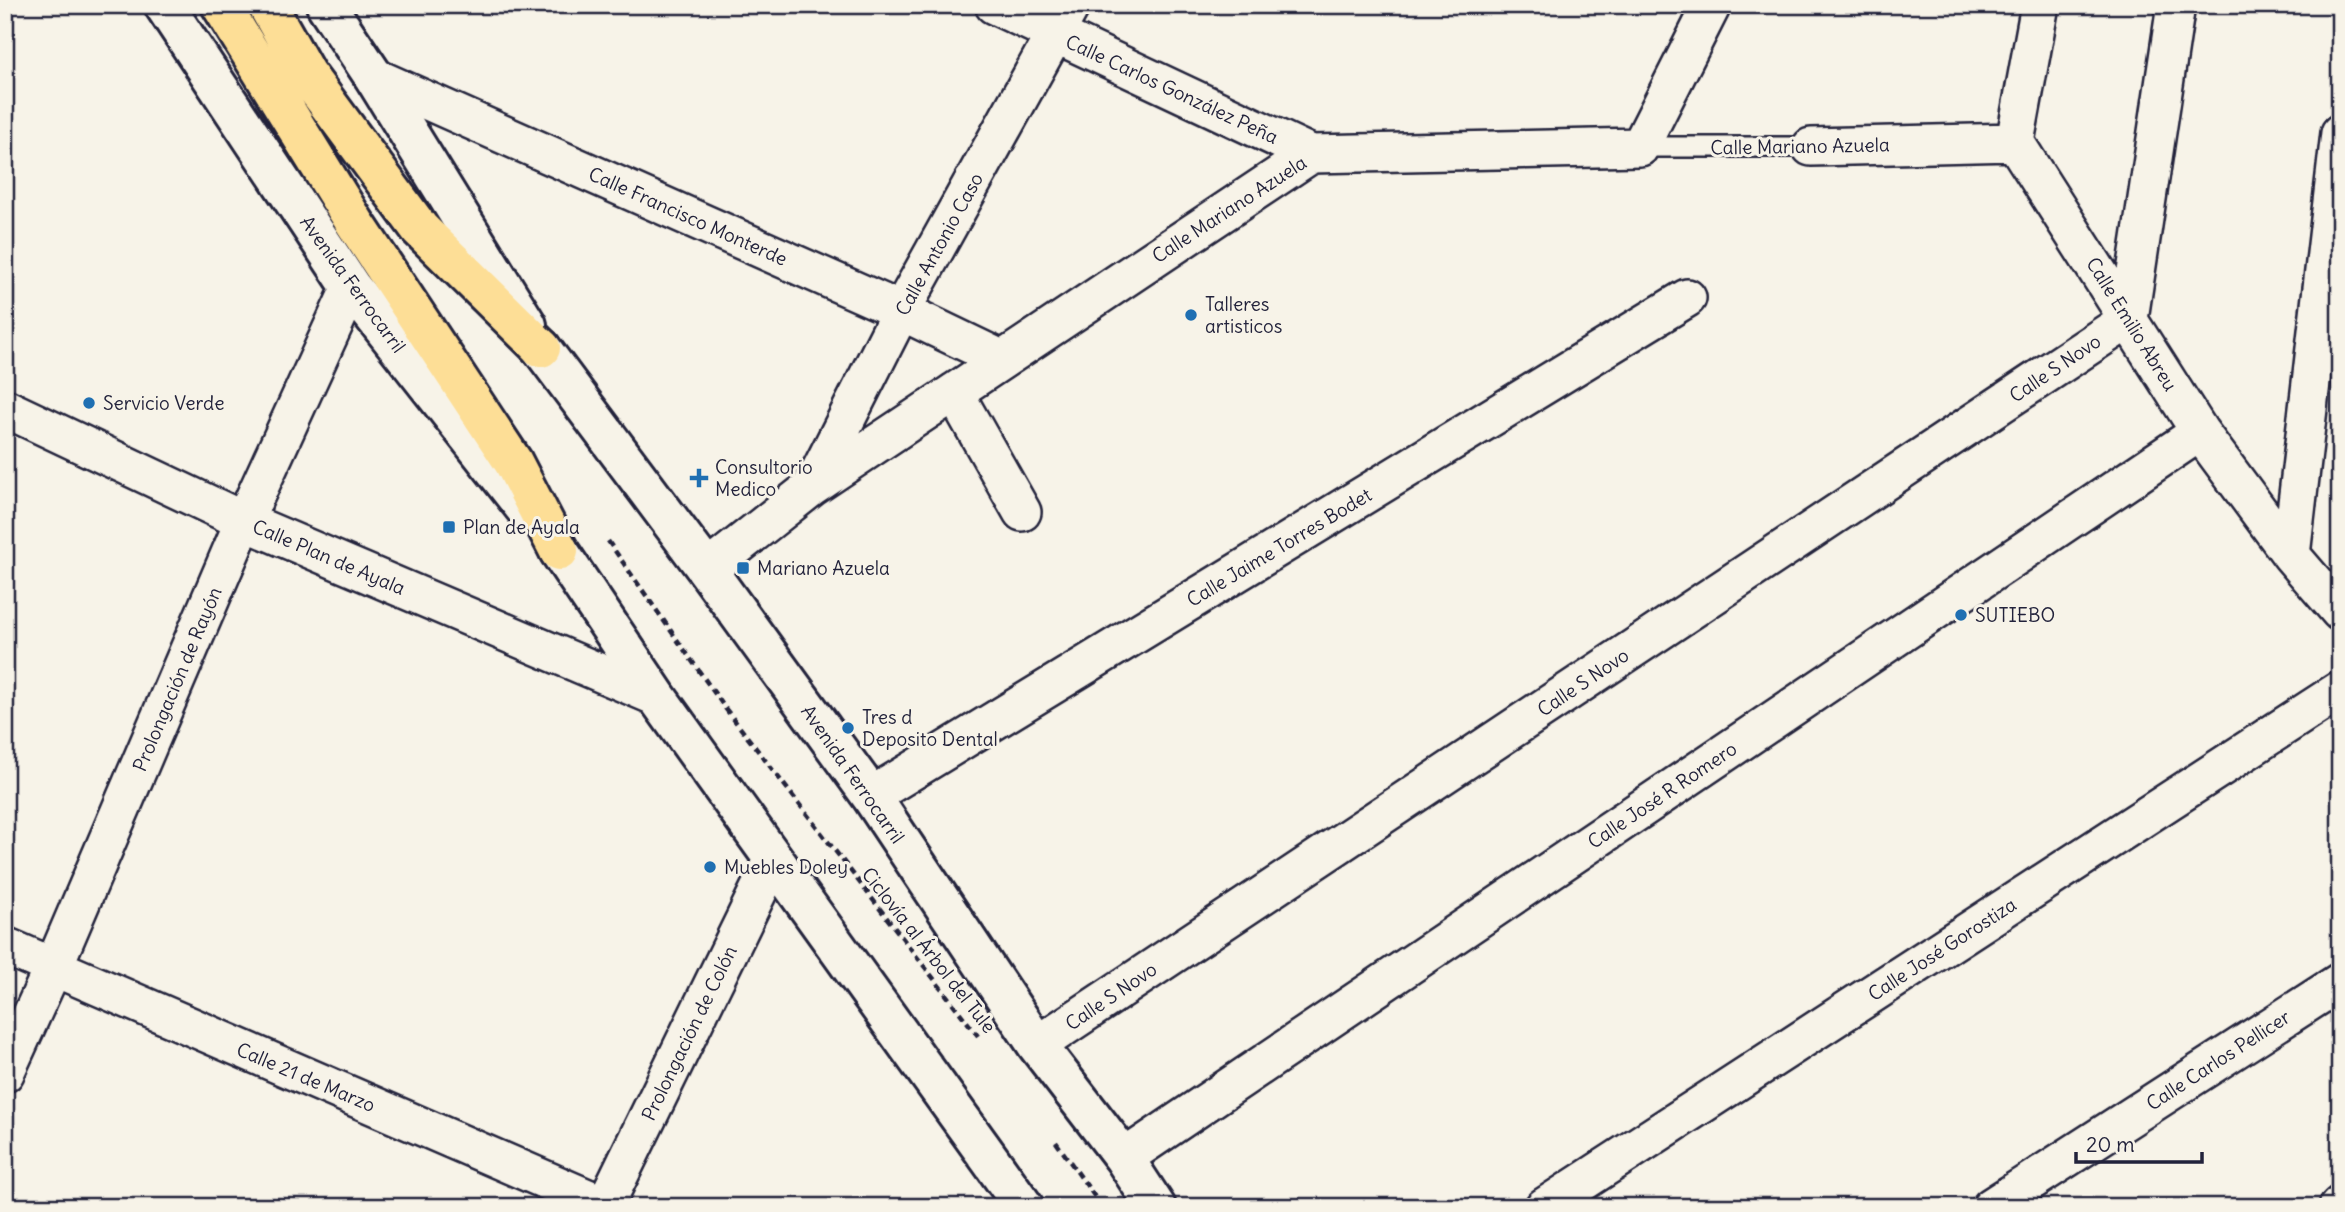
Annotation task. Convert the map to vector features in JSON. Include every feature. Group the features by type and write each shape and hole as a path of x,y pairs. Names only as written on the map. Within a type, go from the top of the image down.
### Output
{"main road":[{"name":"Avenida Ferrocarril","path":"164,5 351,287 559,551 657,697 1024,1207"},
{"name":"Avenida Ferrocarril","path":"221,5 355,223 513,462 559,551"},
{"name":"Avenida Ferrocarril","path":"267,5 306,74 420,229 541,348"},
{"name":"Avenida Ferrocarril","path":"326,5 374,77 541,348 871,796 1037,1045 1124,1158 1156,1207"}],"street":[{"name":"Calle Carlos González Peña","path":"994,5 1063,20 1311,154"},
{"path":"1640,147 1712,5"},
{"path":"2015,142 2040,5"},
{"path":"2129,319 2176,5"},
{"name":"Calle Antonio Caso","path":"812,487 901,310 1063,20"},
{"name":"Calle Francisco Monterde","path":"374,77 901,310 1001,359"},
{"path":"2291,555 2340,133"},
{"name":"Calle Mariano Azuela","path":"1811,147 2015,142"},
{"name":"Calle Emilio Abreu","path":"2015,142 2200,432 2291,555 2340,612"},
{"name":"Calle Mariano Azuela","path":"707,570 812,487 1311,154 1640,147"},
{"name":"Prolongación de Rayón","path":"5,1073 53,968 244,521 351,287"},
{"name":"Calle Jaime Torres Bodet","path":"871,796 1687,298"},
{"name":"Calle S Novo","path":"1037,1045 2129,319"},
{"path":"954,392 1022,512"},
{"name":"Calle Plan de Ayala","path":"5,408 244,521 657,697"},
{"name":"Calle José R Romero","path":"1124,1158 2200,432"},
{"name":"Calle José Gorostiza","path":"1544,1207 2340,690"},
{"name":"Prolongación de Colón","path":"605,1206 774,859"},
{"name":"Calle 21 de Marzo","path":"5,946 605,1206"},
{"name":"Calle Carlos Pellicer","path":"1991,1207 2340,982"}],"lane":[{"name":"Calle Mariano Azuela","path":"1640,147 1811,147"}],"path":[{"name":"Ciclovía al Árbol del Tule","path":"608,541 725,708 985,1045"},
{"path":"1048,1132 1102,1207"}],"place":[{"name":"Talleres artisticos","path":"1191,315"},
{"name":"Servicio Verde","path":"89,403"},
{"name":"Consultorio Medico","path":"699,478"},
{"name":"Plan de Ayala","path":"449,527"},
{"name":"Mariano Azuela","path":"743,568"},
{"name":"SUTIEBO","path":"1961,615"},
{"name":"Tres d Deposito Dental","path":"848,728"},
{"name":"Muebles Doley","path":"710,867"}]}
